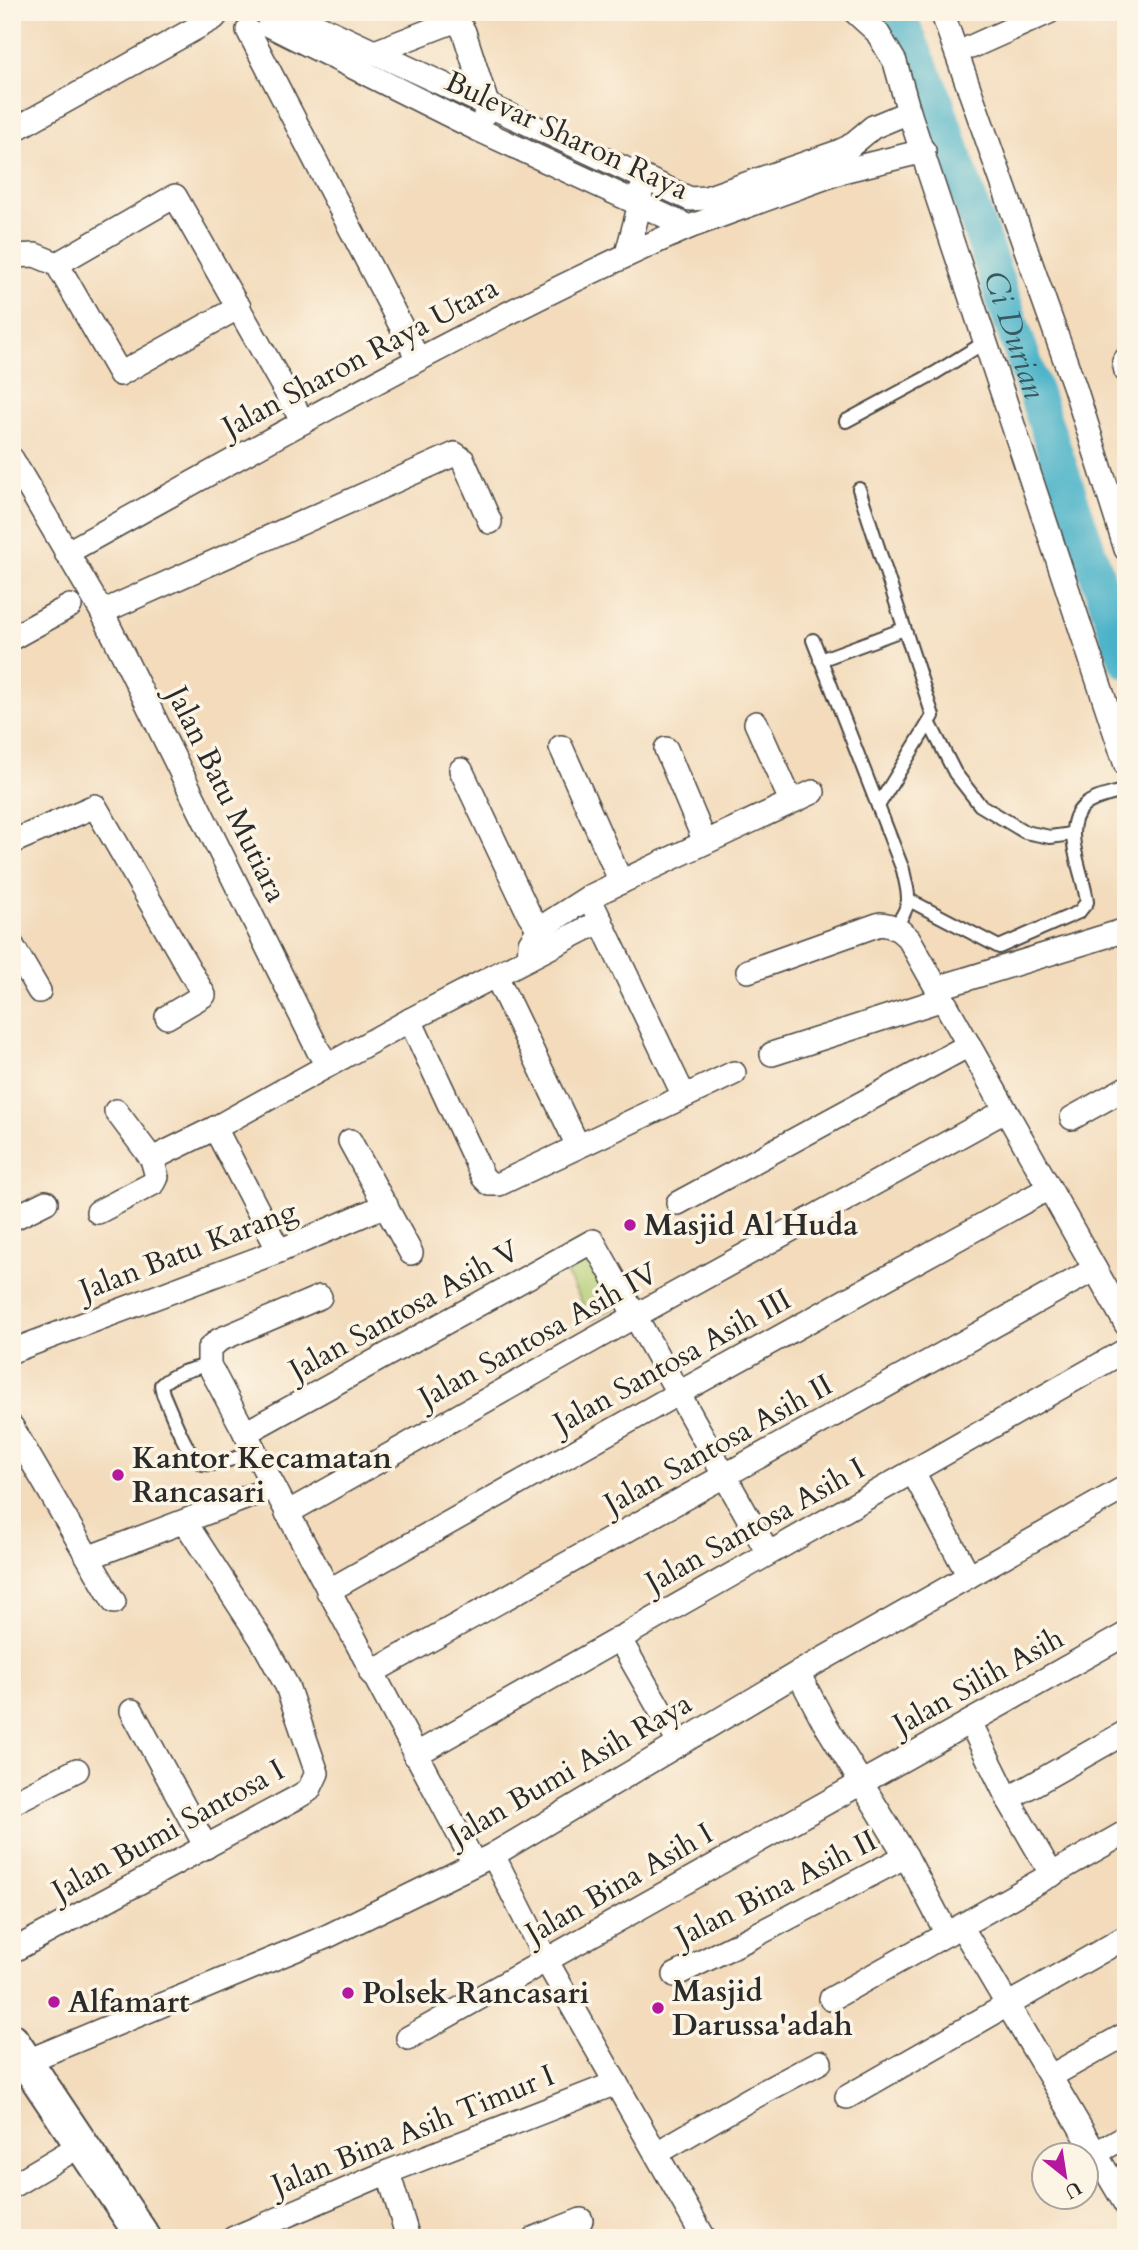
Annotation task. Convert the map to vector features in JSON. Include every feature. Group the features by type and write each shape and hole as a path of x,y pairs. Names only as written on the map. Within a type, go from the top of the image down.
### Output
{"street":[{"name":"Bulevar Sharon Raya","path":"288,12 690,199 706,198 792,177 848,159 924,151"},
{"path":"855,12 877,32 895,62 909,112 1126,765"},
{"path":"942,12 1075,388 1126,549"},
{"path":"971,47 1049,12"},
{"path":"372,53 452,22 456,23 464,32 488,107 477,129"},
{"name":"Bulevar Sharon Raya","path":"245,23 689,227 792,177"},
{"path":"12,131 245,23 418,359"},
{"path":"848,159 873,127 909,112"},
{"path":"627,254 640,204 642,178"},
{"path":"57,264 175,196 303,422"},
{"name":"Jalan Sharon Raya Utara","path":"66,552 418,359 627,254 689,227"},
{"path":"12,238 24,243 24,255 57,264 120,374 239,307"},
{"path":"1126,359 1126,371"},
{"path":"102,612 455,454 463,460 490,522"},
{"name":"Jalan Batu Mutiara","path":"12,459 102,612 318,1050 328,1065"},
{"path":"12,638 70,606"},
{"path":"756,723 791,801"},
{"path":"561,747 621,882"},
{"path":"666,749 705,842"},
{"path":"461,770 529,914 539,929"},
{"path":"529,958 530,943 539,929 589,897 813,792"},
{"path":"12,842 96,806 204,995 167,1017"},
{"path":"589,897 684,1097"},
{"path":"152,1159 215,1128 410,1020 601,921"},
{"path":"748,971 880,924 895,927 909,939 1126,1324"},
{"path":"772,1054 1126,930"},
{"path":"12,945 39,992"},
{"path":"496,976 578,1146"},
{"path":"410,1020 483,1177 490,1184 499,1184 734,1073"},
{"path":"678,1203 969,1045"},
{"path":"1072,1118 1126,1088"},
{"path":"98,1212 154,1182 156,1177 152,1159 116,1111"},
{"name":"Jalan Santosa Asih IV","path":"287,1513 1005,1111"},
{"path":"215,1128 279,1251"},
{"path":"350,1141 411,1253"},
{"name":"Jalan Santosa Asih III","path":"328,1591 1049,1188"},
{"path":"12,1219 46,1202"},
{"name":"Jalan Batu Karang","path":"12,1351 279,1251 386,1205"},
{"name":"Jalan Santosa Asih V","path":"250,1442 593,1241 635,1316"},
{"name":"Jalan Santosa Asih II","path":"371,1673 1095,1269"},
{"path":"320,1297 219,1340 209,1349 209,1365 415,1755 484,1859 546,1960 704,2238"},
{"path":"635,1316 768,1553"},
{"name":"Jalan Santosa Asih I","path":"415,1755 1126,1350"},
{"path":"12,1427 114,1602"},
{"path":"913,1472 969,1576"},
{"path":"90,1557 274,1487"},
{"name":"Jalan Bumi Asih Raya","path":"19,2052 328,1936 484,1859 798,1673 1126,1487"},
{"name":"Jalan Bumi Santosa I","path":"12,1951 310,1790 317,1773 287,1686 263,1642 185,1522"},
{"name":"Jalan Silih Asih","path":"862,1782 1126,1634"},
{"path":"619,1638 679,1743"},
{"path":"798,1673 824,1722 906,1857 954,1930 1009,2004 1090,2142"},
{"path":"132,1711 206,1847"},
{"path":"970,1722 1008,1799 1052,1875"},
{"path":"1008,1799 1126,1732"},
{"path":"12,1803 77,1770"},
{"name":"Jalan Bina Asih I","path":"408,2038 862,1782"},
{"path":"831,1999 1126,1832"},
{"name":"Jalan Bina Asih II","path":"675,1975 906,1857"},
{"path":"847,2096 1126,1937"},
{"path":"1051,2076 1126,2034"},
{"path":"19,2052 144,2238"},
{"path":"657,2153 820,2062"},
{"name":"Jalan Bina Asih Timur I","path":"234,2238 387,2172 616,2083"},
{"path":"1100,2151 1126,2136"},
{"path":"12,2186 81,2145"},
{"path":"1100,2160 1126,2205"},
{"path":"387,2172 408,2238"},
{"path":"535,2238 581,2220"}],"lane":[{"path":"846,421 935,373 987,341"},
{"path":"859,489 933,716 878,806"},
{"path":"821,660 904,629"},
{"path":"813,640 903,870 909,900 905,914 895,927"},
{"path":"930,724 955,773 980,805 1025,832 1049,837 1072,834"},
{"path":"909,900 999,947 1079,912 1087,902 1072,834 1073,819 1085,804 1126,790"},
{"path":"209,1365 189,1370 161,1385 191,1453 199,1463 205,1464 233,1459 250,1442"}],"green space":[{"path":"589,1246 621,1304 592,1320 560,1262"}],"waterway":[{"name":"Ci Durian","path":"895,12 935,98 1126,661"}],"place":[{"name":"Masjid Al Huda","path":"630,1225"},
{"name":"Kantor Kecamatan Rancasari","path":"118,1475"},
{"name":"Polsek Rancasari","path":"348,1993"},
{"name":"Alfamart","path":"54,2002"},
{"name":"Masjid Darussa'adah","path":"658,2008"}]}
